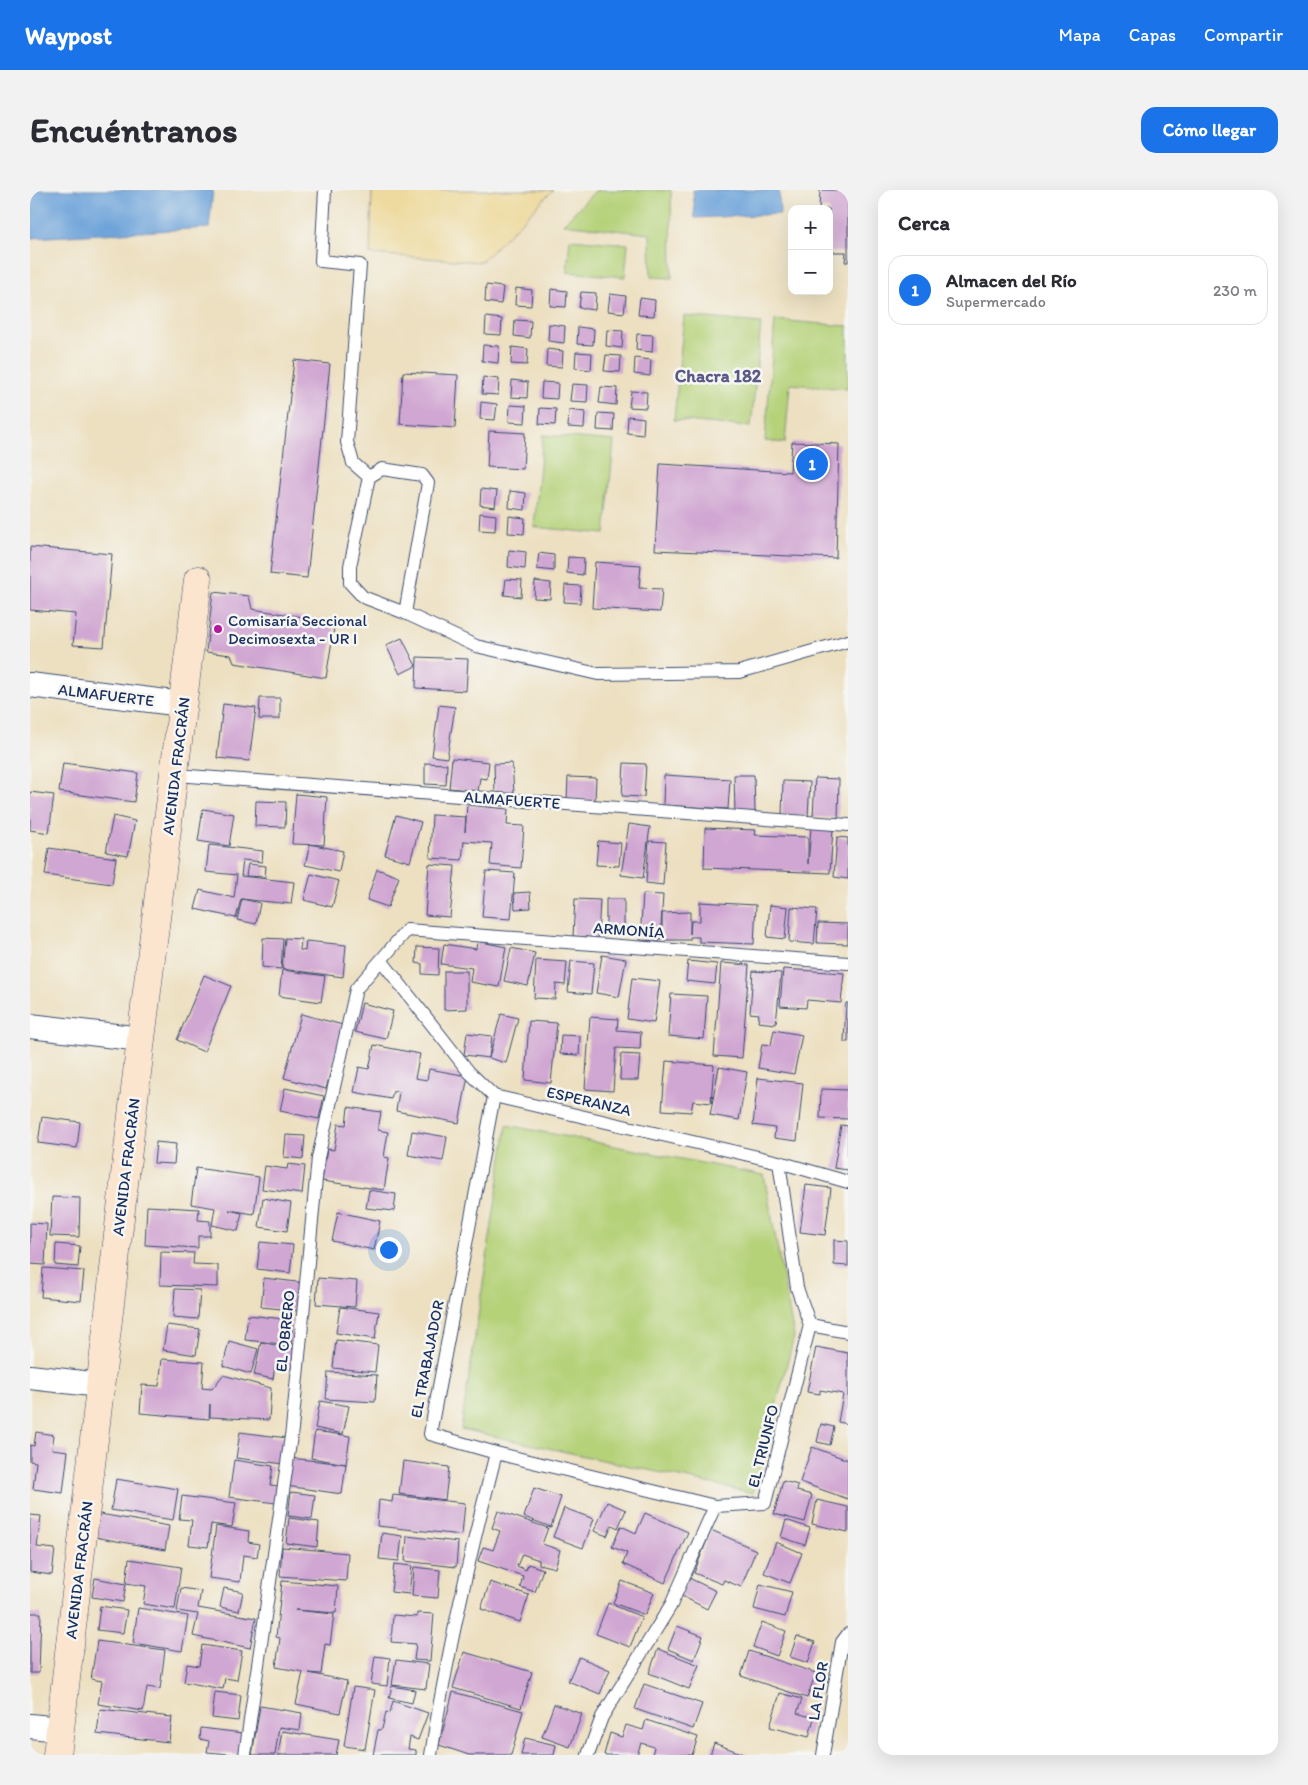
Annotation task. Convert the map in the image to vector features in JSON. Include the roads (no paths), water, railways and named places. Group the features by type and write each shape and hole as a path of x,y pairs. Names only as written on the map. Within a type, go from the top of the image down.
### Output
{"main road":[{"name":"AVENIDA FRACRÁN","path":"59,1742 141,1039 176,774 182,704 198,580"}],"street":[{"name":"ALMAFUERTE","path":"30,685 182,704"},
{"path":"30,1026 141,1039"},
{"path":"30,1377 100,1385"},
{"path":"30,1726 59,1742"}],"lane":[{"path":"325,190 321,261 360,265 348,442 353,463 369,478"},
{"path":"405,613 428,483 422,475 382,469 369,478 350,566 350,582 363,597 405,613 476,646 598,674 740,672 848,641"},
{"name":"ALMAFUERTE","path":"176,774 848,825"},
{"name":"EL OBRERO","path":"245,1755 292,1429 318,1158 356,989 407,930"},
{"name":"ARMONÍA","path":"407,930 848,963"},
{"path":"381,960 469,1072 494,1096"},
{"name":"ESPERANZA","path":"494,1096 779,1162 848,1182"},
{"name":"EL TRABAJADOR","path":"494,1096 430,1434 496,1453"},
{"path":"779,1162 797,1288 810,1325 848,1332"},
{"name":"EL TRIUNFO","path":"715,1506 765,1503 810,1325"},
{"path":"430,1755 439,1699 471,1549 496,1453 715,1506 671,1605 602,1717 588,1755"},
{"name":"LA FLOR","path":"824,1755 842,1642 848,1634"}],"water":[{"path":"30,190 213,190 209,228 31,238"},
{"path":"693,190 779,190 780,214 695,218"}],"place":[{"name":"Almacen del Río","path":"812,464"},
{"name":"Comisaría Seccional Decimosexta - UR I","path":"218,629"}],"district":[{"name":"Chacra 182","path":"718,376"}]}
